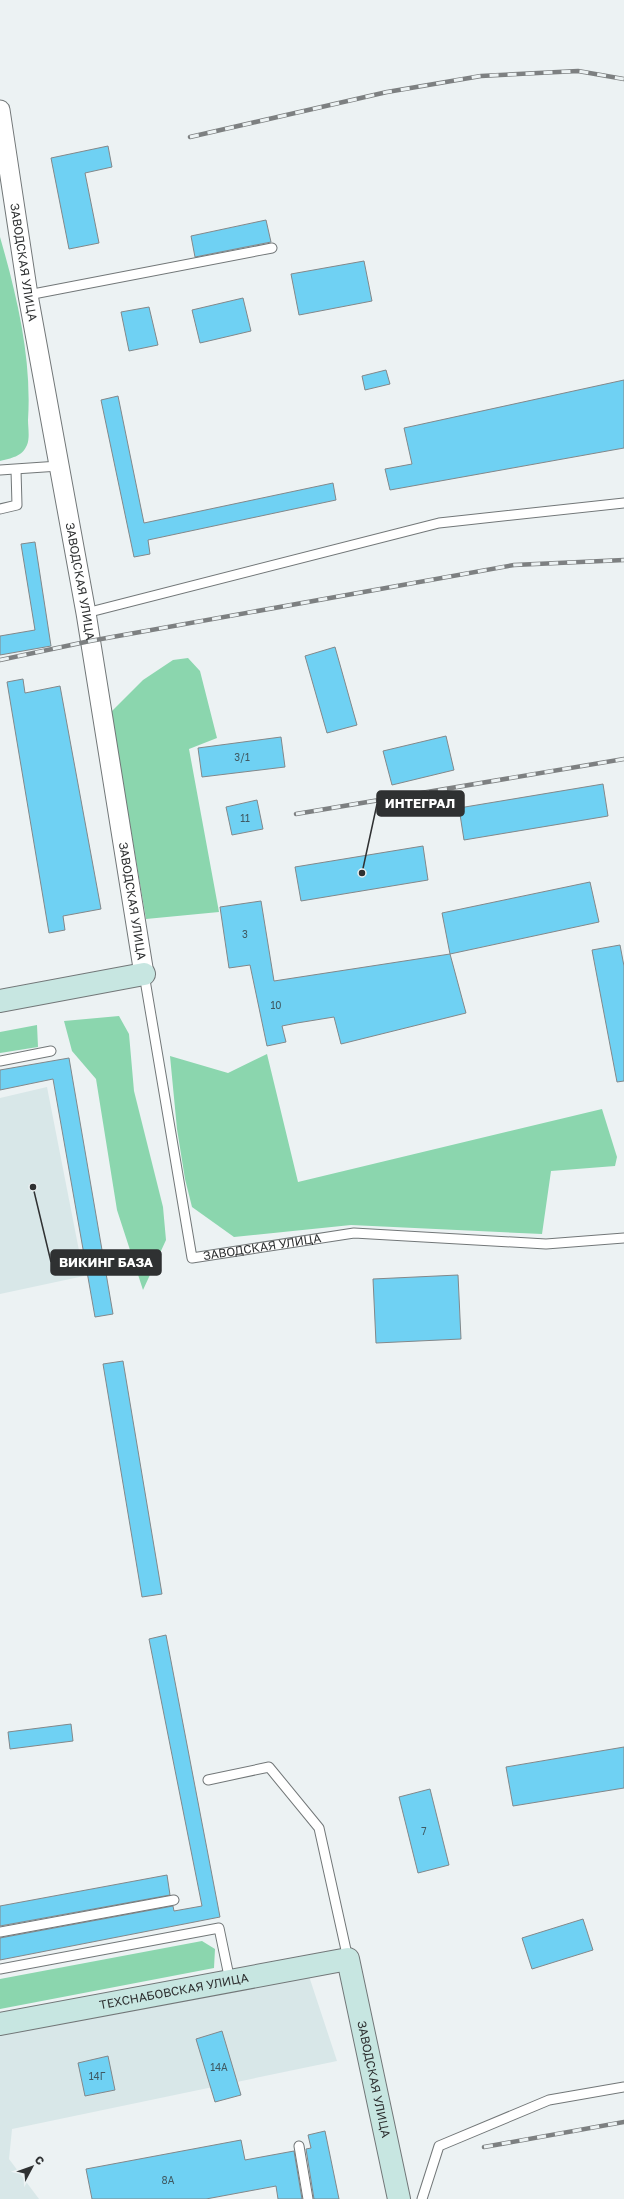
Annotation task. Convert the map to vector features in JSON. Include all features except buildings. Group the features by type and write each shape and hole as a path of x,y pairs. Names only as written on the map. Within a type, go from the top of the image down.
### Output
{"street":[{"name":"ЗАВОДСКАЯ УЛИЦА","path":"0,114 28,295 86,613 144,974"},
{"path":"0,1001 144,974"},
{"name":"ЗАВОДСКАЯ УЛИЦА","path":"348,1959 399,2199"},
{"name":"ТЕХСНАБОВСКАЯ УЛИЦА","path":"0,2024 348,1959"}],"lane":[{"path":"28,295 272,248"},
{"path":"0,470 58,466"},
{"path":"0,509 17,505 16,470"},
{"path":"86,613 439,523 624,503"},
{"name":"ЗАВОДСКАЯ УЛИЦА","path":"144,974 192,1258 354,1233 546,1244 624,1238"},
{"path":"0,1061 51,1051"},
{"path":"208,1780 269,1768 319,1828 348,1959"},
{"path":"0,1932 174,1900"},
{"path":"0,1969 219,1928 230,1981"},
{"path":"422,2199 438,2146 549,2100 624,2087"},
{"path":"299,2146 308,2199"}],"shaded area":[{"path":"47,1087 84,1276 0,1294 0,1098"},
{"path":"305,1964 337,2061 12,2129 9,2159 39,2199 0,2199 0,2024"}],"green space":[{"path":"0,237 22,328 28,374 29,436 25,449 19,455 0,461"},
{"path":"188,658 200,671 217,738 189,749 219,912 146,919 111,712 143,680 173,660"},
{"path":"119,1016 129,1034 134,1091 163,1207 166,1240 143,1290 117,1210 96,1079 72,1051 64,1021"},
{"path":"37,1025 38,1047 0,1053 0,1032"},
{"path":"267,1054 298,1182 602,1109 617,1157 615,1166 551,1171 542,1234 351,1225 234,1237 192,1207 185,1179 177,1129 170,1056 228,1073"},
{"path":"202,1941 215,1949 214,1968 0,2009 0,1979"}],"railway":[{"path":"190,137 387,92 481,76 578,71 624,79"},
{"path":"0,660 90,641 514,565 624,560"},
{"path":"296,814 624,759"},
{"path":"484,2147 624,2122"}],"place":[{"name":"ИНТЕГРАЛ","path":"362,873"},
{"name":"ВИКИНГ БАЗА","path":"33,1187"}]}
